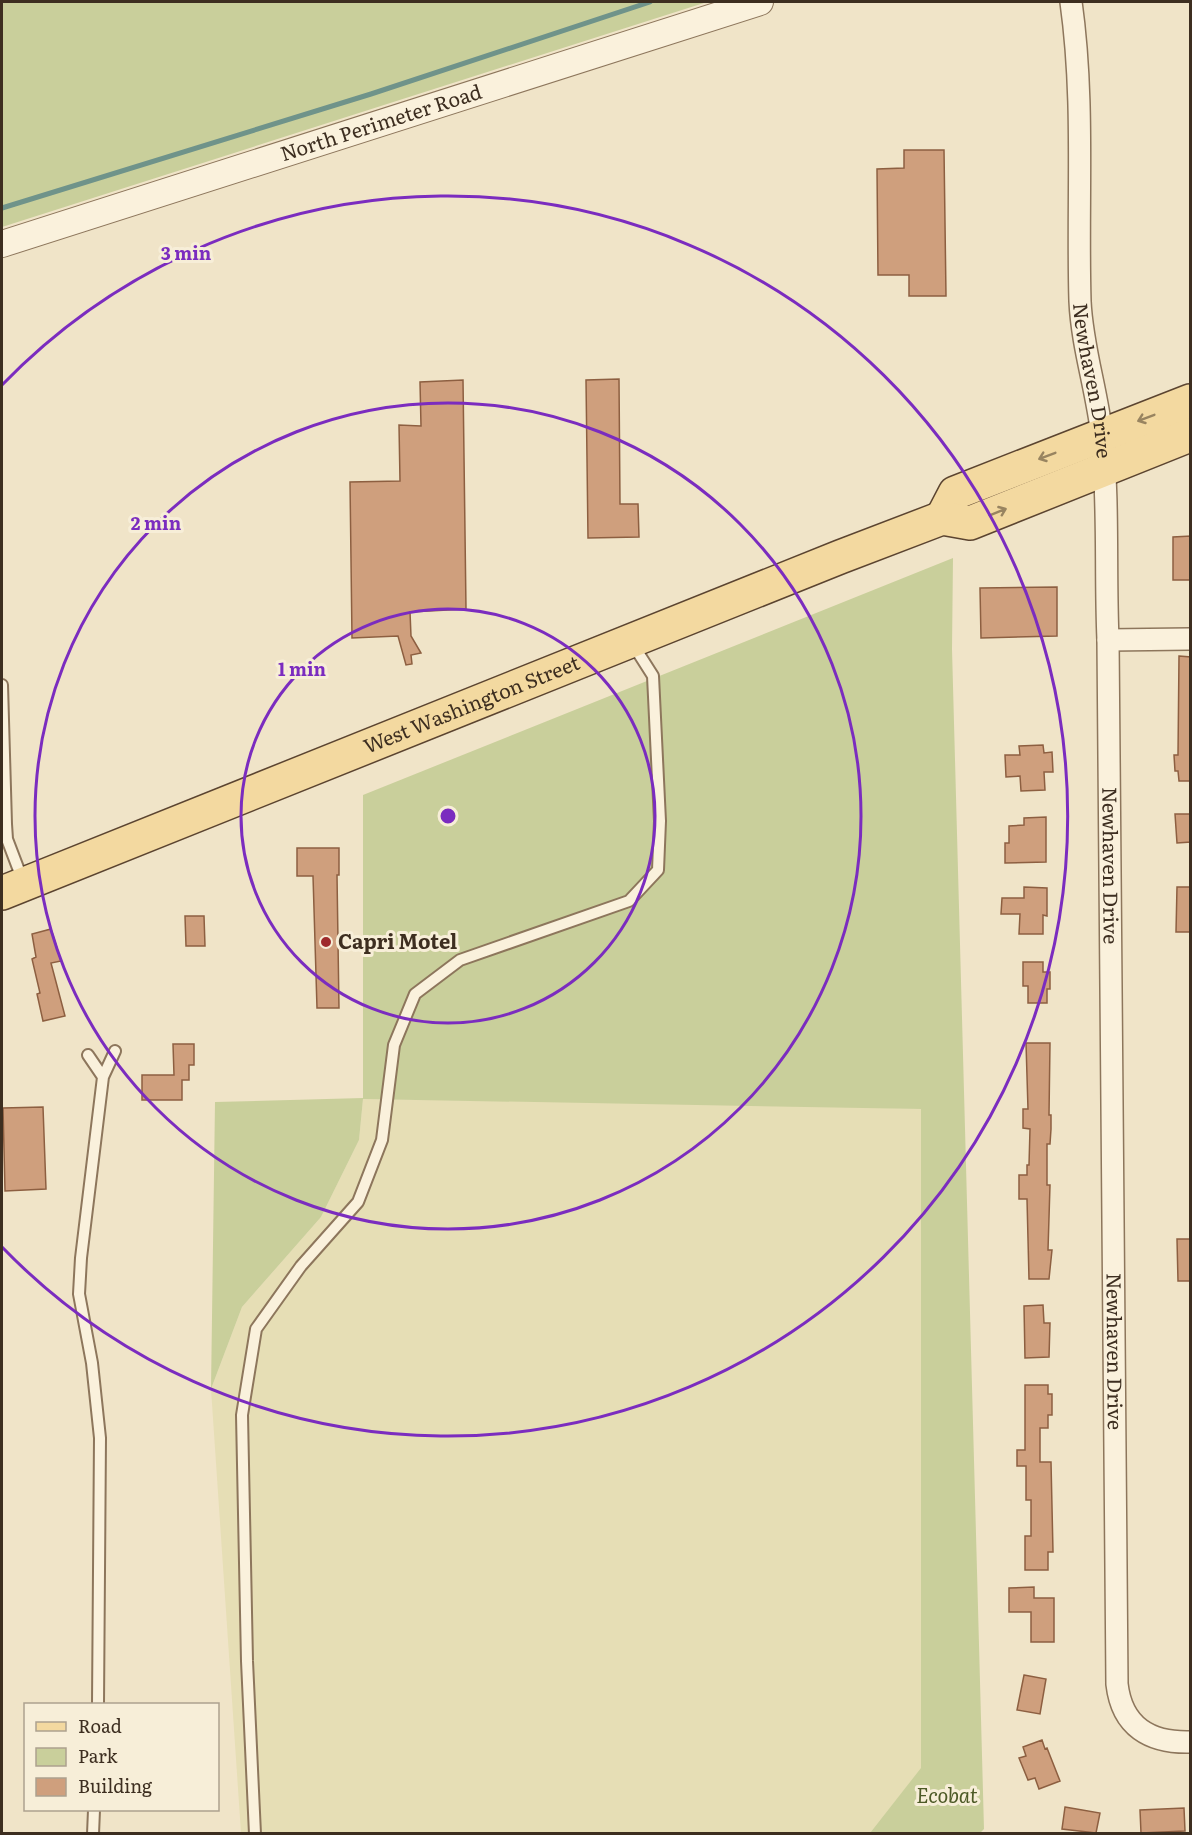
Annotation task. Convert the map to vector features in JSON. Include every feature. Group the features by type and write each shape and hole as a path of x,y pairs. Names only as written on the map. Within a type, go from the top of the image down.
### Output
{"main road":[{"path":"1191,401 955,493 942,518 970,523 1191,435"},
{"name":"West Washington Street","path":"13,888 942,518"}],"street":[{"name":"North Perimeter Road","path":"2,244 760,2"},
{"name":"Newhaven Drive","path":"1071,2 1079,88 1080,303 1084,341 1102,435 1104,469 1108,640 1116,1679 1120,1700 1129,1718 1137,1726 1164,1742 1191,1742"},
{"path":"1108,640 1191,639"}],"lane":[{"path":"255,1833 246,1661 242,1415 256,1329 301,1266 358,1202 382,1140 394,1046 415,993 460,960 629,901 658,870 660,821 653,676 630,641"},
{"path":"2,685 4,825 13,888"},
{"path":"99,1703 100,1438 92,1363 79,1294 81,1258 103,1077 115,1051"},
{"path":"88,1055 103,1077"},
{"path":"93,1833 94,1811"}],"shaded area":[{"name":"Ecobat","path":"363,1099 921,1109 921,1769 870,1833 241,1833 211,1389 242,1307 321,1217 359,1140"}],"green space":[{"path":"2,2 707,2 2,227"},
{"path":"953,558 952,649 984,1829 979,1834 870,1833 921,1768 921,1109 363,1099 359,1140 321,1217 242,1307 211,1389 215,1102 363,1098 363,795"}],"building":[{"path":"904,150 944,150 946,296 909,296 909,275 878,275 877,169 904,168"},
{"path":"619,379 620,504 638,504 639,537 588,538 586,380"},
{"path":"463,380 466,609 410,612 411,636 421,653 411,655 412,664 406,665 398,636 352,638 350,482 400,481 399,425 421,426 420,382"},
{"path":"1191,536 1191,580 1173,580 1173,537"},
{"path":"1057,587 1057,636 981,638 980,588"},
{"path":"1179,656 1191,657 1191,781 1179,781 1178,771 1175,771 1174,755 1178,755"},
{"path":"1043,745 1044,753 1052,752 1053,772 1044,772 1045,790 1021,791 1020,776 1006,777 1005,755 1020,755 1019,746"},
{"path":"1175,814 1191,814 1191,842 1177,843"},
{"path":"1046,817 1046,862 1005,863 1005,843 1009,843 1009,826 1024,825 1024,818"},
{"name":"Capri Motel","path":"297,848 339,848 339,875 337,875 339,1008 317,1008 313,876 297,876"},
{"path":"1024,887 1047,888 1047,916 1043,915 1043,934 1019,934 1020,914 1001,914 1002,898 1024,898"},
{"path":"1177,887 1191,887 1191,932 1176,932"},
{"path":"185,916 204,916 205,946 186,946"},
{"path":"51,929 61,961 51,963 65,1016 43,1021 37,994 40,993 32,959 36,957 32,934"},
{"path":"1023,962 1043,962 1043,972 1050,972 1047,1003 1028,1003 1028,986 1023,986"},
{"path":"1026,1043 1050,1043 1049,1115 1051,1115 1051,1129 1050,1144 1047,1144 1047,1185 1050,1185 1048,1250 1052,1250 1049,1279 1029,1279 1027,1199 1019,1199 1019,1175 1027,1175 1027,1165 1029,1165 1030,1129 1023,1128 1023,1109 1028,1109"},
{"path":"173,1044 194,1044 194,1065 189,1065 189,1080 182,1080 182,1100 142,1100 142,1075 174,1075"},
{"path":"43,1107 46,1189 5,1191 3,1108"},
{"path":"1177,1239 1191,1239 1191,1281 1178,1281"},
{"path":"1043,1305 1044,1323 1050,1323 1049,1357 1025,1358 1024,1306"},
{"path":"1025,1385 1048,1385 1048,1394 1052,1394 1052,1415 1048,1415 1048,1428 1040,1428 1040,1462 1051,1462 1053,1552 1048,1552 1048,1570 1025,1570 1025,1536 1031,1536 1031,1500 1026,1500 1026,1466 1017,1466 1017,1450 1025,1450"},
{"path":"1034,1587 1034,1598 1054,1598 1054,1642 1031,1642 1031,1612 1009,1612 1009,1588"},
{"path":"1024,1675 1046,1679 1040,1714 1017,1710"},
{"path":"1042,1740 1060,1781 1039,1789 1035,1778 1028,1780 1019,1758 1026,1756 1023,1747"},
{"path":"1065,1807 1100,1813 1096,1833 1062,1829"},
{"path":"1184,1808 1185,1831 1141,1833 1140,1810"}],"waterway":[{"path":"2,208 371,94 650,2"}],"place":[{"name":"Capri Motel","path":"326,942"}]}
